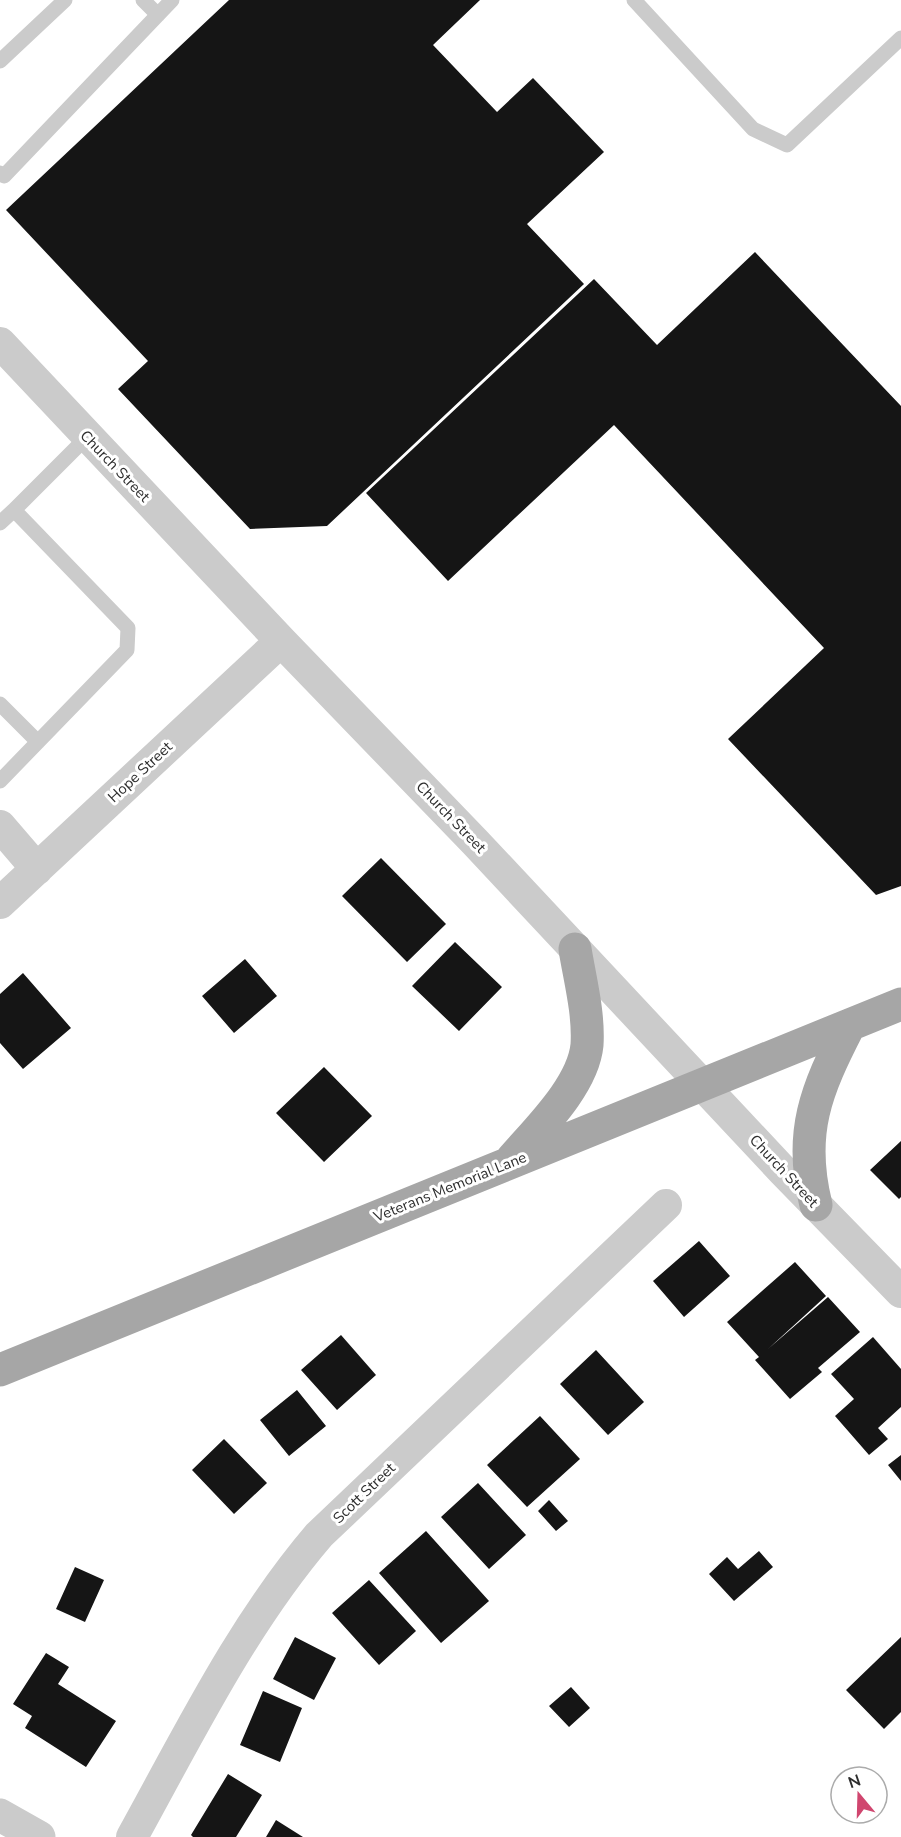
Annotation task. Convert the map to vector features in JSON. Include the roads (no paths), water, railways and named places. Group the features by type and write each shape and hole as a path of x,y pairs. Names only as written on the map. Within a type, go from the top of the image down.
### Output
{"main road":[{"path":"508,1163 562,1100 580,1070 585,1055 586,1018 575,949"},
{"name":"Veterans Memorial Lane","path":"0,1370 901,1004"},
{"path":"816,1206 809,1171 808,1137 821,1085 849,1026"}],"street":[{"name":"Church Street","path":"0,343 816,1206 901,1292"},
{"name":"Hope Street","path":"0,903 281,641"},
{"path":"0,826 37,868"},
{"name":"Scott Street","path":"132,1837 208,1699 249,1630 294,1564 319,1535 666,1205"},
{"path":"0,1815 39,1837"}],"lane":[{"path":"0,61 65,0"},
{"path":"143,0 158,15"},
{"path":"0,173 4,176 172,0"},
{"path":"634,0 753,129 787,145 901,38"},
{"path":"0,523 87,436"},
{"path":"0,781 127,650 128,628 14,510"},
{"path":"0,704 38,742"}]}
